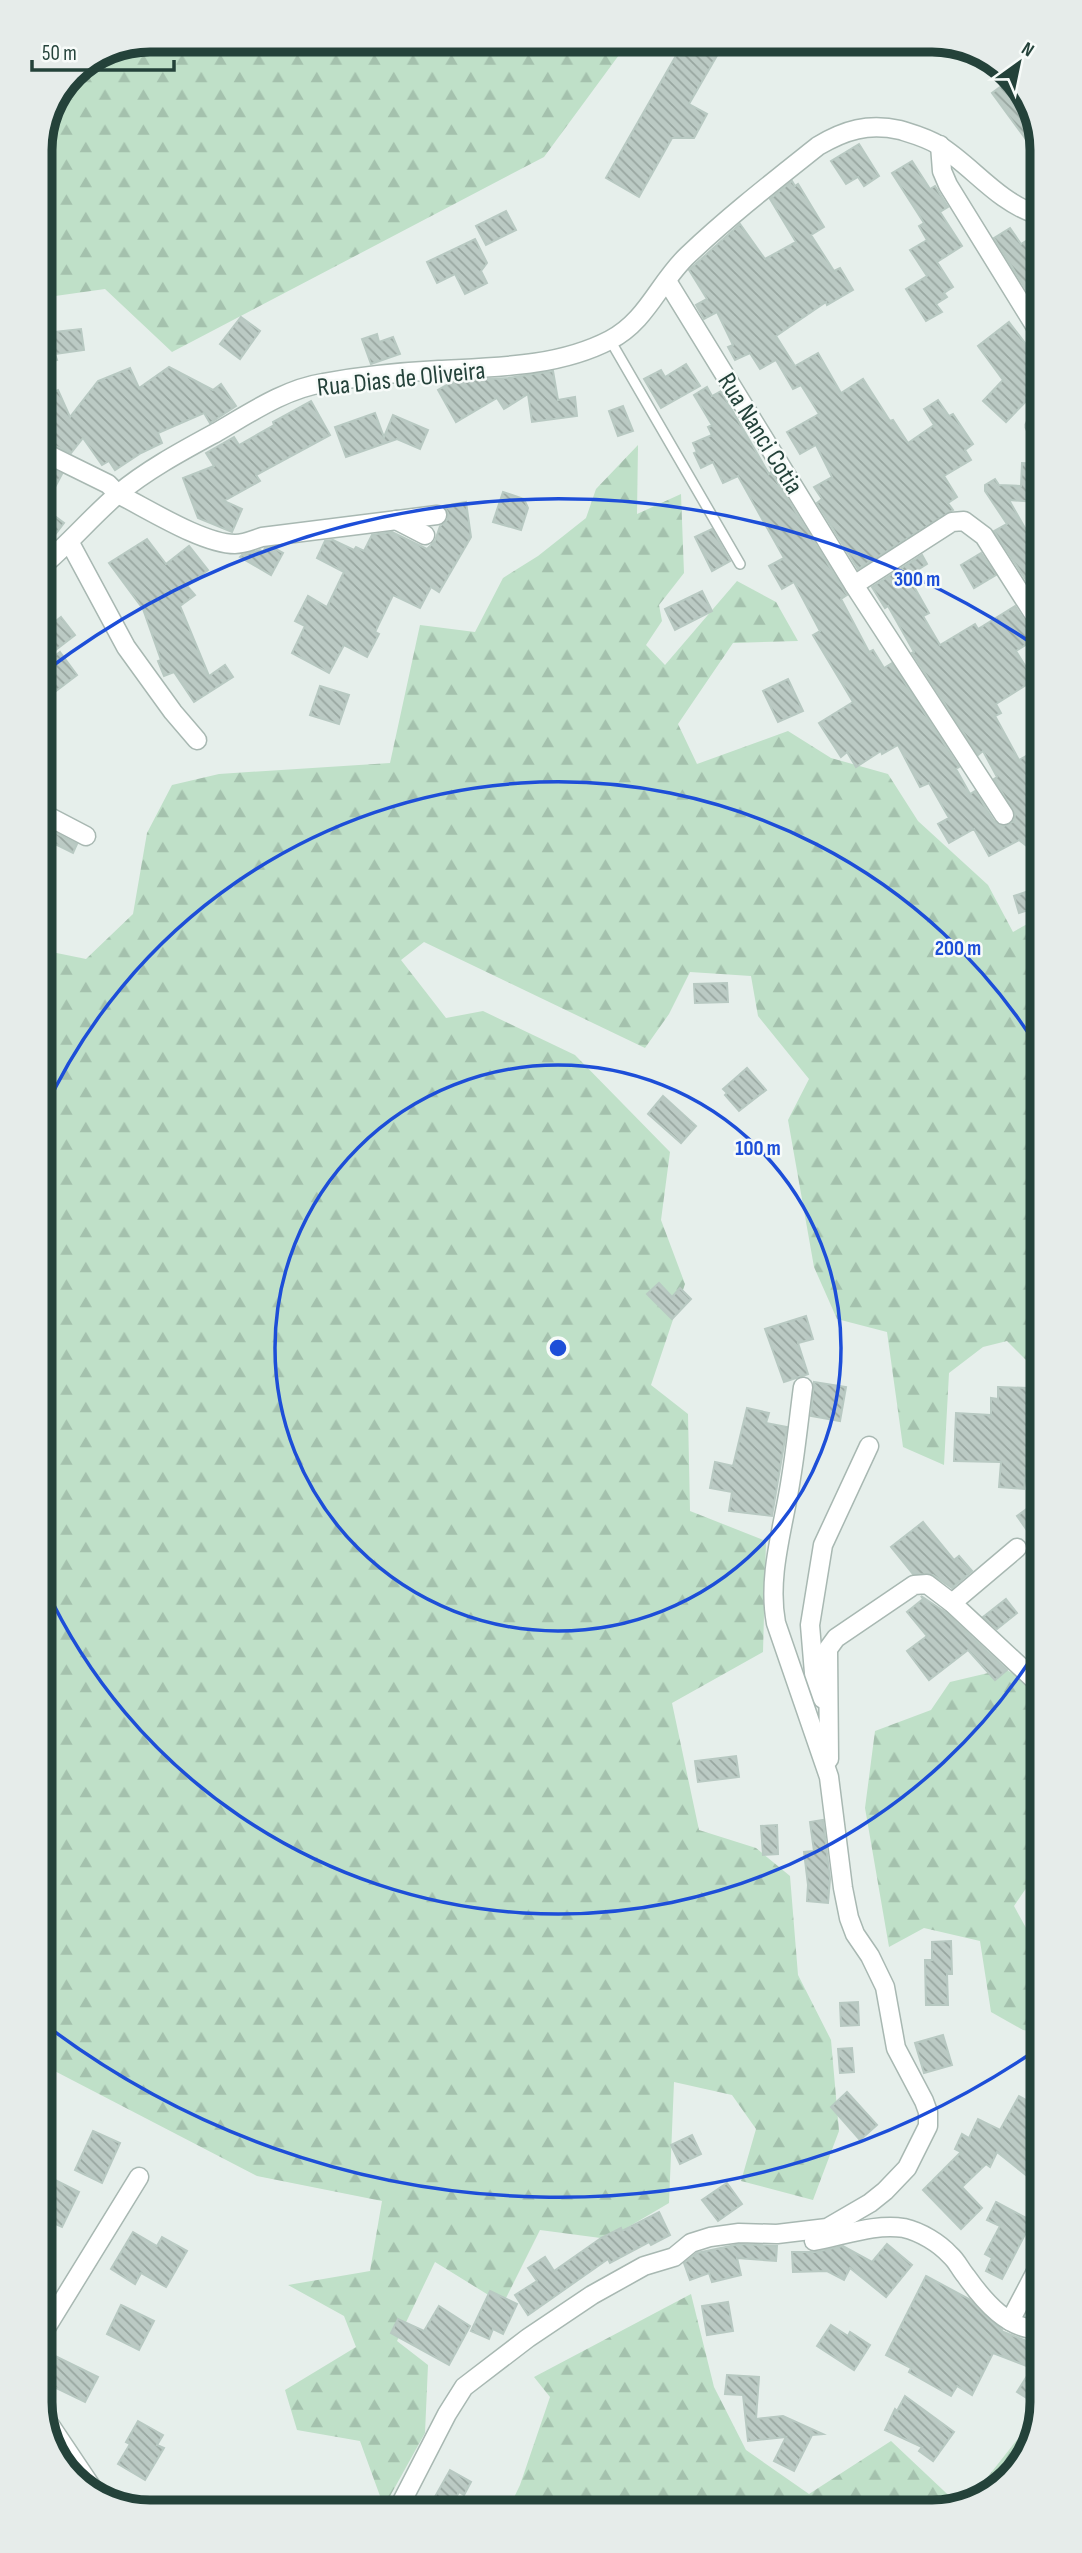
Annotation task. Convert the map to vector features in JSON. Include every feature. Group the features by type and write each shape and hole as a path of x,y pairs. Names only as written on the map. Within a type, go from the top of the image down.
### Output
{"street":[{"name":"Rua Dias de Oliveira","path":"53,557 118,494 174,456 289,394 319,383 437,370 500,369 581,352 610,340 641,317 685,257 809,153 839,134 856,128 887,128 922,137 940,145 991,188 1030,211"},
{"path":"940,145 942,171 948,185 1030,318"},
{"name":"Rua Nanci Cotia","path":"667,281 854,585 1004,815"},
{"path":"53,457 108,484 118,494 196,533 224,543 237,544 262,537 437,515"},
{"path":"396,520 425,535"},
{"path":"854,585 952,522 964,521 984,536 1030,608"},
{"path":"70,543 126,647 197,740"},
{"path":"53,819 86,836"},
{"path":"803,1387 792,1477 771,1594 776,1623 829,1777"},
{"path":"828,1716 814,1673 810,1625 822,1545 869,1446"},
{"path":"952,1603 1017,1548"},
{"path":"403,2500 464,2386 592,2295 644,2266 674,2257 691,2244 710,2236 739,2233 777,2234 827,2228 870,2203 907,2168 928,2126 928,2112 896,2048 885,1987 849,1918 829,1777 827,1655 831,1642 836,1637 919,1583 927,1584 952,1603 1030,1676"},
{"path":"52,2318 139,2177"},
{"path":"777,2234 811,2242 879,2228 901,2228 920,2234 948,2252 988,2304 1010,2321 1030,2328"},
{"path":"1010,2321 1030,2285"},
{"path":"1021,2304 1030,2300"},
{"path":"61,2442 82,2473"}],"lane":[{"path":"610,340 740,564"}],"green space":[{"path":"150,52 621,53 544,157 172,352 105,289 53,296 53,144 56,125 73,91 86,77 113,60"},
{"path":"638,445 637,514 681,494 684,573 659,605 662,621 646,645 665,665 737,581 776,602 798,641 733,643 678,724 697,764 788,731 831,758 888,774 918,821 988,885 1013,932 1030,922 1030,1364 1007,1341 983,1347 949,1373 944,1465 903,1447 887,1332 837,1319 814,1267 788,1120 809,1079 758,1016 751,976 690,972 669,1014 645,1048 424,942 401,960 446,1018 483,1011 575,1055 670,1152 661,1220 685,1284 651,1385 688,1414 690,1511 766,1541 763,1652 672,1703 699,1830 756,1848 790,1876 798,1975 831,2040 839,2131 813,2200 741,2181 756,2129 732,2095 674,2082 669,2203 608,2239 540,2230 503,2304 435,2262 397,2341 428,2365 425,2433 388,2500 381,2500 360,2441 297,2430 285,2390 356,2347 344,2316 288,2285 370,2271 382,2201 257,2176 52,2070 53,952 86,959 133,914 147,833 172,785 219,774 390,763 420,625 475,632 503,578 538,556 586,518 596,489"},
{"path":"1005,1669 1030,1683 1030,1883 1014,1906 1030,1935 1030,2031 991,2012 980,1941 924,1928 889,1947 865,1808 875,1731 931,1710 950,1682"},
{"path":"691,2294 714,2387 746,2450 809,2494 891,2441 952,2499 513,2500 550,2397 534,2377"},
{"path":"1025,2431 1013,2457 1001,2472 980,2487"}],"building":[{"path":"678,53 719,53 689,104 707,114 694,138 672,138 639,197 606,178"},
{"path":"996,98 1014,98 1024,119 1030,144"},
{"path":"859,144 879,176 864,186 858,177 846,184 831,161"},
{"path":"912,161 930,189 935,186 948,207 940,212 962,246 937,262 953,287 944,293 947,297 936,304 942,312 926,321 906,289 927,276 910,250 927,240 919,226 924,223 892,173"},
{"path":"792,181 795,186 798,184 824,227 811,235 834,271 840,268 853,290 827,305 826,302 776,336 795,366 818,353 841,393 863,379 908,443 934,425 924,409 938,400 949,416 953,414 973,444 965,450 971,460 944,476 957,497 948,503 953,510 858,569 817,503 822,499 814,487 832,477 816,445 800,454 787,432 819,414 801,385 793,389 776,360 760,369 750,353 735,360 728,347 733,345 717,312 704,319 696,305 707,299 689,270 740,224 765,259 796,242 770,199"},
{"path":"506,211 516,230 486,245 476,226"},
{"path":"1010,228 1021,244 1030,239 1030,296 994,238"},
{"path":"475,239 487,263 481,271 487,283 465,294 455,274 437,283 427,262"},
{"path":"241,317 260,331 240,359 220,344"},
{"path":"1009,322 1030,350 1030,397 1006,422 983,401 1003,380 978,346"},
{"path":"81,329 84,350 55,354 57,360 53,361 55,332"},
{"path":"377,334 379,342 393,337 400,354 371,364 362,339"},
{"path":"686,364 700,386 661,408 644,379 661,370 665,377"},
{"path":"169,367 213,390 221,384 236,406 210,423 204,413 158,433 162,443 115,470 109,461 102,465 83,438 71,453 53,445 53,392 58,390 70,417 98,381 130,368 139,388"},
{"path":"553,371 558,400 575,397 577,416 532,422 528,394 504,409 497,398 456,422 438,390 454,381 508,378"},
{"path":"707,387 712,396 721,391 769,474 771,472 847,595 841,599 869,652 873,650 884,668 892,663 959,767 956,769 970,794 975,791 994,821 1004,826 1014,821 1015,814 994,779 997,777 983,751 978,755 912,653 914,652 888,606 885,608 872,587 922,555 927,564 908,576 929,613 923,616 940,645 975,624 978,629 1015,606 1030,627 1030,642 1016,651 1030,674 1030,683 996,704 1001,713 995,716 1019,760 1026,756 1030,763 1030,849 1019,840 989,856 974,829 949,843 938,824 949,818 929,783 920,787 898,745 882,754 881,751 856,767 847,752 841,757 819,723 853,702 813,635 820,631 794,582 782,589 769,566 784,558 738,476 723,483 713,462 701,468 693,443 712,435 708,427 712,425 694,395"},
{"path":"311,401 330,435 256,475 260,481 224,501 242,509 232,532 198,518 183,478 214,466 206,453 234,437 239,445"},
{"path":"623,406 633,431 618,436 609,411"},
{"path":"375,413 384,437 393,415 428,430 420,449 397,439 346,457 335,427"},
{"path":"1022,463 1030,464 1030,502 1009,500 1030,537 1030,577 1026,580 994,531 1007,524 985,491 985,485 995,479 999,485 1021,486"},
{"path":"53,470 62,474 53,491"},
{"path":"503,492 524,499 528,508 521,530 493,522"},
{"path":"466,502 471,537 439,592 431,587 420,608 393,595 375,632 379,634 367,657 344,645 329,673 292,653 305,626 295,621 308,596 327,607 344,572 317,558 325,541 333,540 354,550 356,547 364,551 372,535 392,532 427,549 435,541 440,526 448,519 444,506"},
{"path":"53,515 64,523 53,538"},
{"path":"712,529 730,561 712,571 695,537"},
{"path":"147,539 166,564 189,546 208,570 187,586 195,595 180,606 209,676 225,665 233,677 194,702 174,672 164,676 143,609 109,563"},
{"path":"272,547 283,553 271,575 240,557 260,550 263,552 265,548"},
{"path":"981,553 996,575 974,588 961,565"},
{"path":"702,591 712,611 675,630 665,609"},
{"path":"61,617 75,635 53,652 53,623"},
{"path":"60,652 77,675 53,693 53,658"},
{"path":"788,679 803,711 778,722 763,691"},
{"path":"320,686 349,695 339,724 310,715"},
{"path":"54,832 77,844 73,853 53,843"},
{"path":"1030,891 1030,910 1019,913 1014,896"},
{"path":"727,983 728,1002 695,1003 694,984"},
{"path":"747,1068 766,1090 739,1111 723,1089"},
{"path":"663,1096 696,1126 681,1143 648,1114"},
{"path":"659,1283 672,1297 680,1288 691,1299 672,1319 647,1294"},
{"path":"806,1316 813,1339 798,1343 808,1374 784,1382 765,1329"},
{"path":"814,1382 846,1387 840,1421 811,1416"},
{"path":"998,1387 1027,1388 1028,1459 1024,1489 999,1487 1001,1462 954,1461 956,1413 991,1415 991,1398 998,1399"},
{"path":"747,1408 769,1413 766,1423 787,1427 772,1516 729,1511 732,1492 710,1488 715,1462 733,1466"},
{"path":"1030,1507 1030,1535 1017,1516"},
{"path":"923,1522 954,1560 959,1556 972,1571 952,1588 933,1575 913,1574 891,1547"},
{"path":"921,1596 945,1612 1007,1670 995,1680 968,1650 929,1680 907,1651 927,1636 907,1612 923,1599"},
{"path":"1006,1599 1017,1613 997,1629 983,1617"},
{"path":"736,1756 739,1777 698,1782 695,1761"},
{"path":"823,1820 830,1879 828,1903 807,1901 804,1852 814,1851 810,1822"},
{"path":"777,1825 778,1854 763,1855 761,1826"},
{"path":"951,1941 952,1974 947,1974 948,2005 926,2005 925,1960 932,1960 932,1942"},
{"path":"858,2002 859,2025 841,2026 840,2003"},
{"path":"943,2035 952,2065 924,2073 915,2043"},
{"path":"852,2048 854,2072 840,2073 838,2049"},
{"path":"847,2092 877,2125 860,2140 831,2107"},
{"path":"1019,2096 1028,2101 1030,2097 1030,2178 997,2152 990,2167 986,2164 962,2187 982,2208 961,2229 923,2190 961,2152 955,2149 962,2134 969,2138 978,2119 1000,2130"},
{"path":"93,2131 120,2143 102,2183 75,2170"},
{"path":"692,2135 701,2154 680,2164 671,2145"},
{"path":"52,2179 79,2192 62,2227 52,2222"},
{"path":"727,2183 742,2204 718,2221 702,2200"},
{"path":"996,2202 1030,2220 1030,2225 1002,2279 986,2271 992,2258 985,2254 1000,2226 987,2220"},
{"path":"659,2212 670,2235 651,2245 649,2242 610,2263 608,2259 528,2315 515,2295 537,2281 528,2268 545,2257 554,2271 601,2238 621,2228 622,2231"},
{"path":"133,2232 157,2246 162,2237 187,2251 166,2287 141,2273 135,2284 111,2269"},
{"path":"740,2244 777,2246 776,2261 737,2258 741,2275 712,2282 709,2273 690,2280 684,2263 697,2253"},
{"path":"887,2244 912,2265 886,2297 850,2268 844,2280 827,2271 793,2272 792,2252 816,2252 843,2246 872,2262"},
{"path":"926,2276 969,2299 1001,2331 1030,2342 1030,2367 993,2353 972,2395 957,2386 951,2396 909,2372 911,2368 886,2355"},
{"path":"490,2291 517,2304 503,2334 493,2329 489,2339 471,2331"},
{"path":"728,2302 733,2331 707,2335 702,2306"},
{"path":"121,2305 154,2321 139,2350 107,2334"},
{"path":"439,2306 470,2326 449,2365 391,2333 398,2319 424,2331"},
{"path":"831,2325 848,2336 850,2332 870,2345 854,2370 817,2346"},
{"path":"52,2357 98,2377 85,2402 52,2386"},
{"path":"1030,2371 1030,2400 1017,2392"},
{"path":"727,2375 759,2377 756,2419 783,2416 823,2434 812,2435 794,2471 774,2461 786,2437 748,2441 743,2395 725,2394"},
{"path":"905,2396 954,2432 933,2461 919,2451 922,2447 885,2430"},
{"path":"138,2421 163,2435 157,2445 164,2448 145,2480 118,2464 130,2444 126,2442"},
{"path":"450,2470 471,2482 464,2495 459,2492 455,2500 433,2500"}]}
